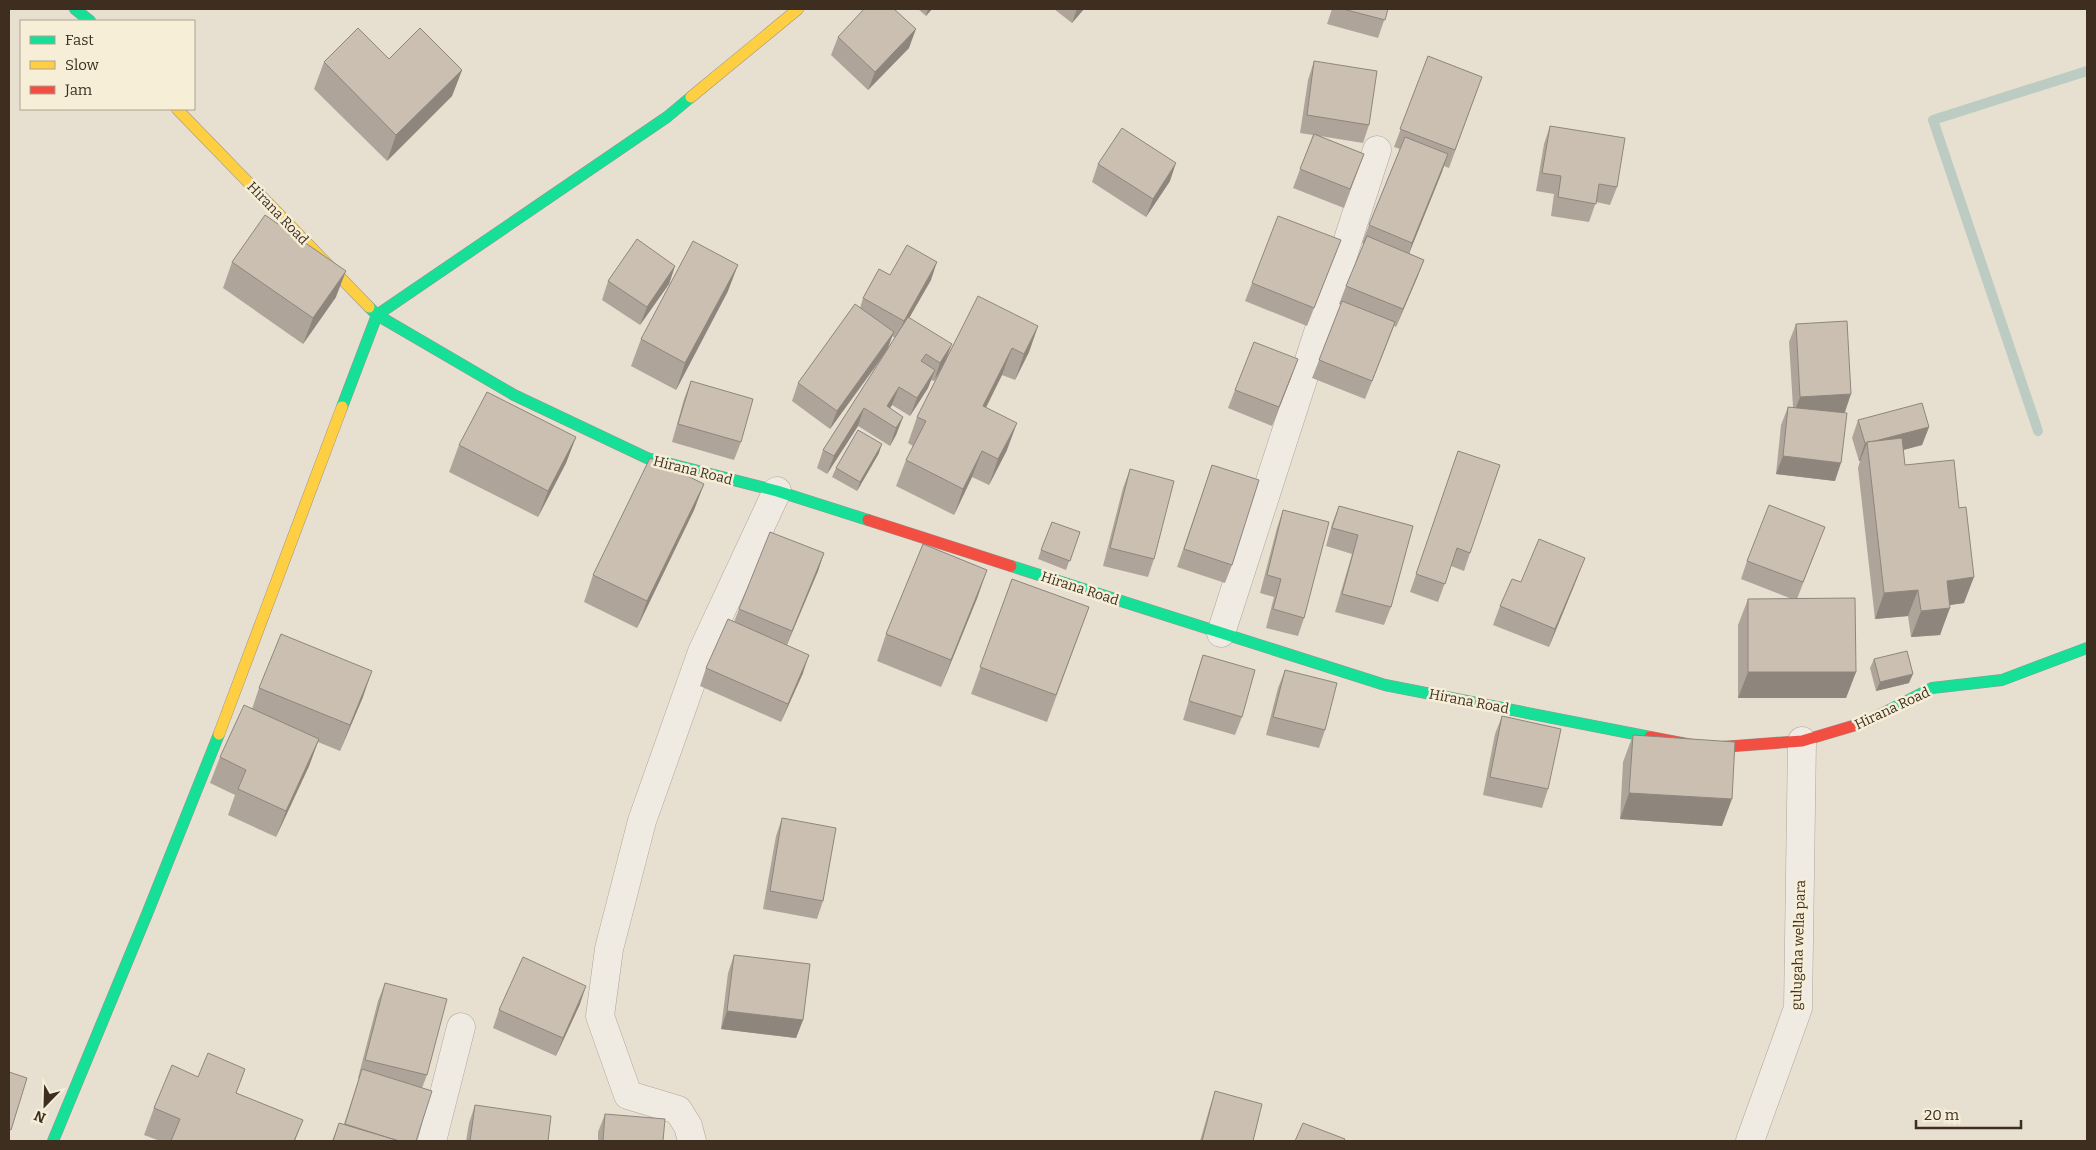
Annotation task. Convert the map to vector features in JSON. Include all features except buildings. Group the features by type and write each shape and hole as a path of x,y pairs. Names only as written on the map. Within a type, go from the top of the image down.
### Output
{"street":[{"path":"75,9 89,20"},
{"path":"53,1141 151,905 235,691 377,315 667,117 798,9"},
{"name":"Hirana Road","path":"178,110 377,315 514,396 647,458 777,491 1385,684 1708,748 1802,741 1870,721 1932,688 2002,680 2087,648"},
{"path":"1221,633 1377,150"},
{"path":"692,1141 688,1126 678,1110 628,1095 600,1016 609,949 642,821 702,652 777,491"},
{"name":"gulugaha wella para","path":"1750,1141 1798,1008 1802,741"},
{"path":"432,1141 461,1027"}],"waterway":[{"path":"2038,431 1933,120 2087,71"}],"traffic: fast":[{"path":"75,9 89,20"},
{"path":"342,407 377,315 667,117 691,97"},
{"path":"369,307 377,315 514,395 647,458 777,491 868,520"},
{"path":"1011,566 1385,685 1650,737"},
{"path":"1866,722 1932,688 2002,680 2087,648"},
{"path":"53,1141 219,734"}],"traffic: slow":[{"path":"691,97 798,9"},
{"path":"178,110 369,307"},
{"path":"219,734 342,407"}],"traffic: jam":[{"path":"868,520 1011,566"},
{"path":"1650,737 1708,748 1802,741 1866,722"}]}
